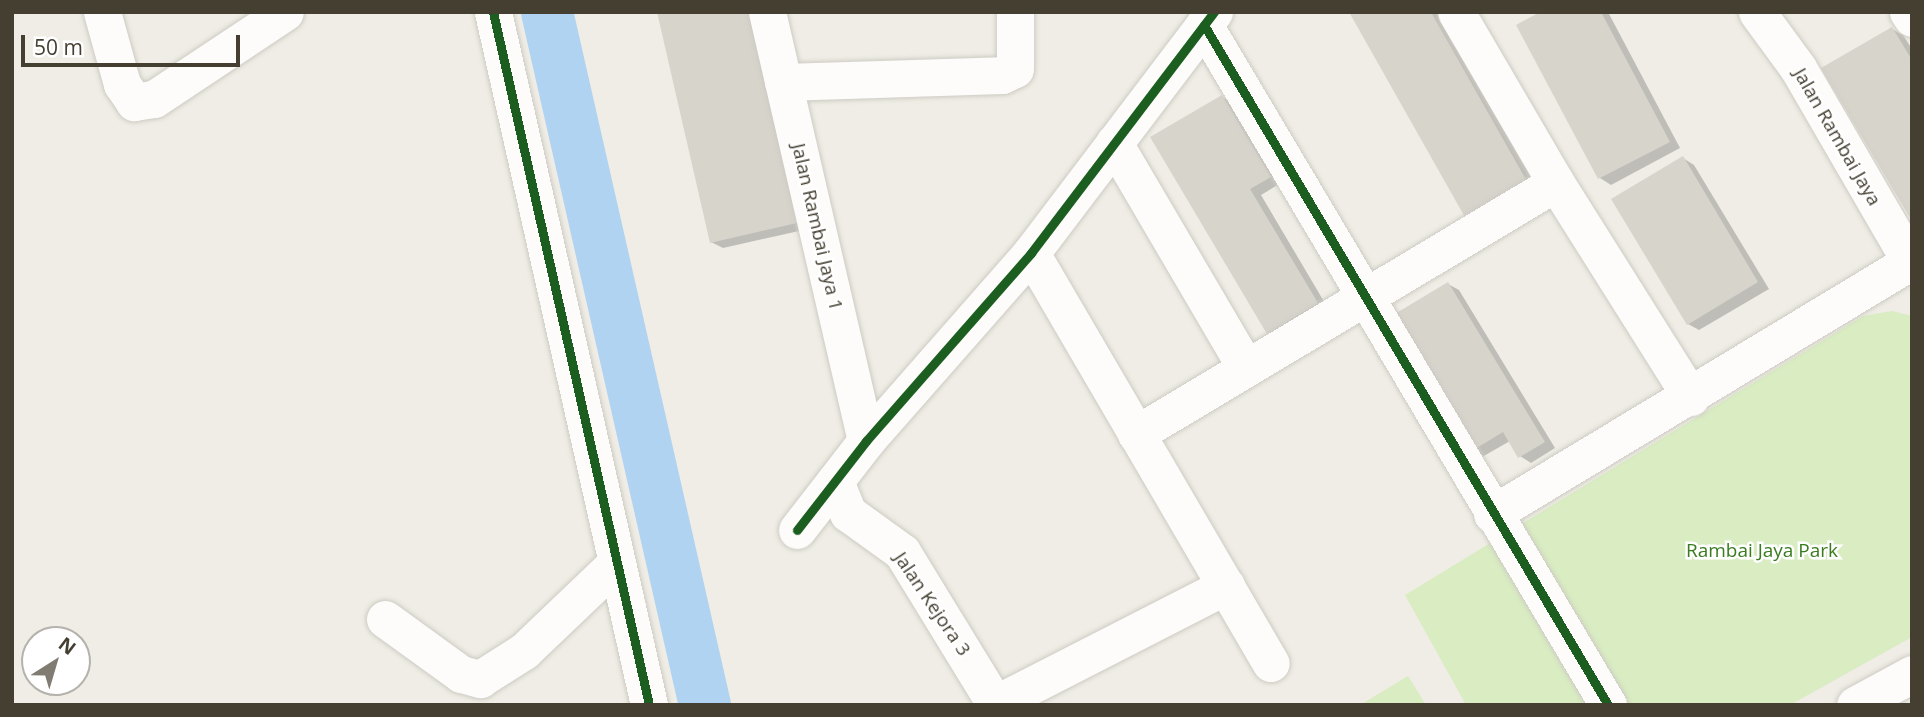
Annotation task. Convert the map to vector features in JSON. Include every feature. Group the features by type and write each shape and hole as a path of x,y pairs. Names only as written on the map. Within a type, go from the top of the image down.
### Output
{"street":[{"path":"102,12 122,84 134,102 154,99 285,12"},
{"path":"493,12 649,705"},
{"name":"Jalan Rambai Jaya 1","path":"767,12 866,441"},
{"path":"783,82 1002,75 1015,69 1015,12"},
{"path":"1456,12 1556,183 1691,397"},
{"name":"Jalan Rambai Jaya","path":"1757,12 1798,68 1911,263"},
{"path":"1908,12 1912,18"},
{"path":"797,530 866,441 1031,253 1209,19 1365,298 1608,705"},
{"path":"1114,143 1246,368"},
{"path":"1136,434 1556,183"},
{"path":"1031,253 1271,663"},
{"path":"1492,514 1911,263"},
{"name":"Jalan Kejora 3","path":"835,481 848,513 902,552 994,704"},
{"path":"385,619 461,674 480,679 524,651 616,563"},
{"path":"994,704 1226,586"},
{"path":"1855,705 1912,674"}],"green space":[{"name":"Rambai Jaya Park","path":"1892,311 1912,316 1912,637 1790,705 1466,705 1405,595 1863,316"},
{"path":"1408,676 1426,705 1360,705"}],"building":[{"path":"657,12 748,12 797,223 710,243"},
{"path":"1349,12 1431,12 1528,183 1466,219"},
{"path":"1540,12 1601,12 1670,142 1598,179 1516,25"},
{"path":"1892,27 1912,60 1912,221 1821,68"},
{"path":"1222,95 1271,177 1250,189 1318,303 1267,334 1150,137"},
{"path":"1683,156 1758,282 1687,325 1611,199"},
{"path":"1448,282 1545,442 1518,458 1503,432 1470,452 1388,318"}],"waterway":[{"path":"547,12 705,705"}],"cycle path":[{"path":"493,12 649,705"},
{"path":"797,530 866,441 1031,253 1214,12"},
{"path":"1204,25 1608,705"}]}
